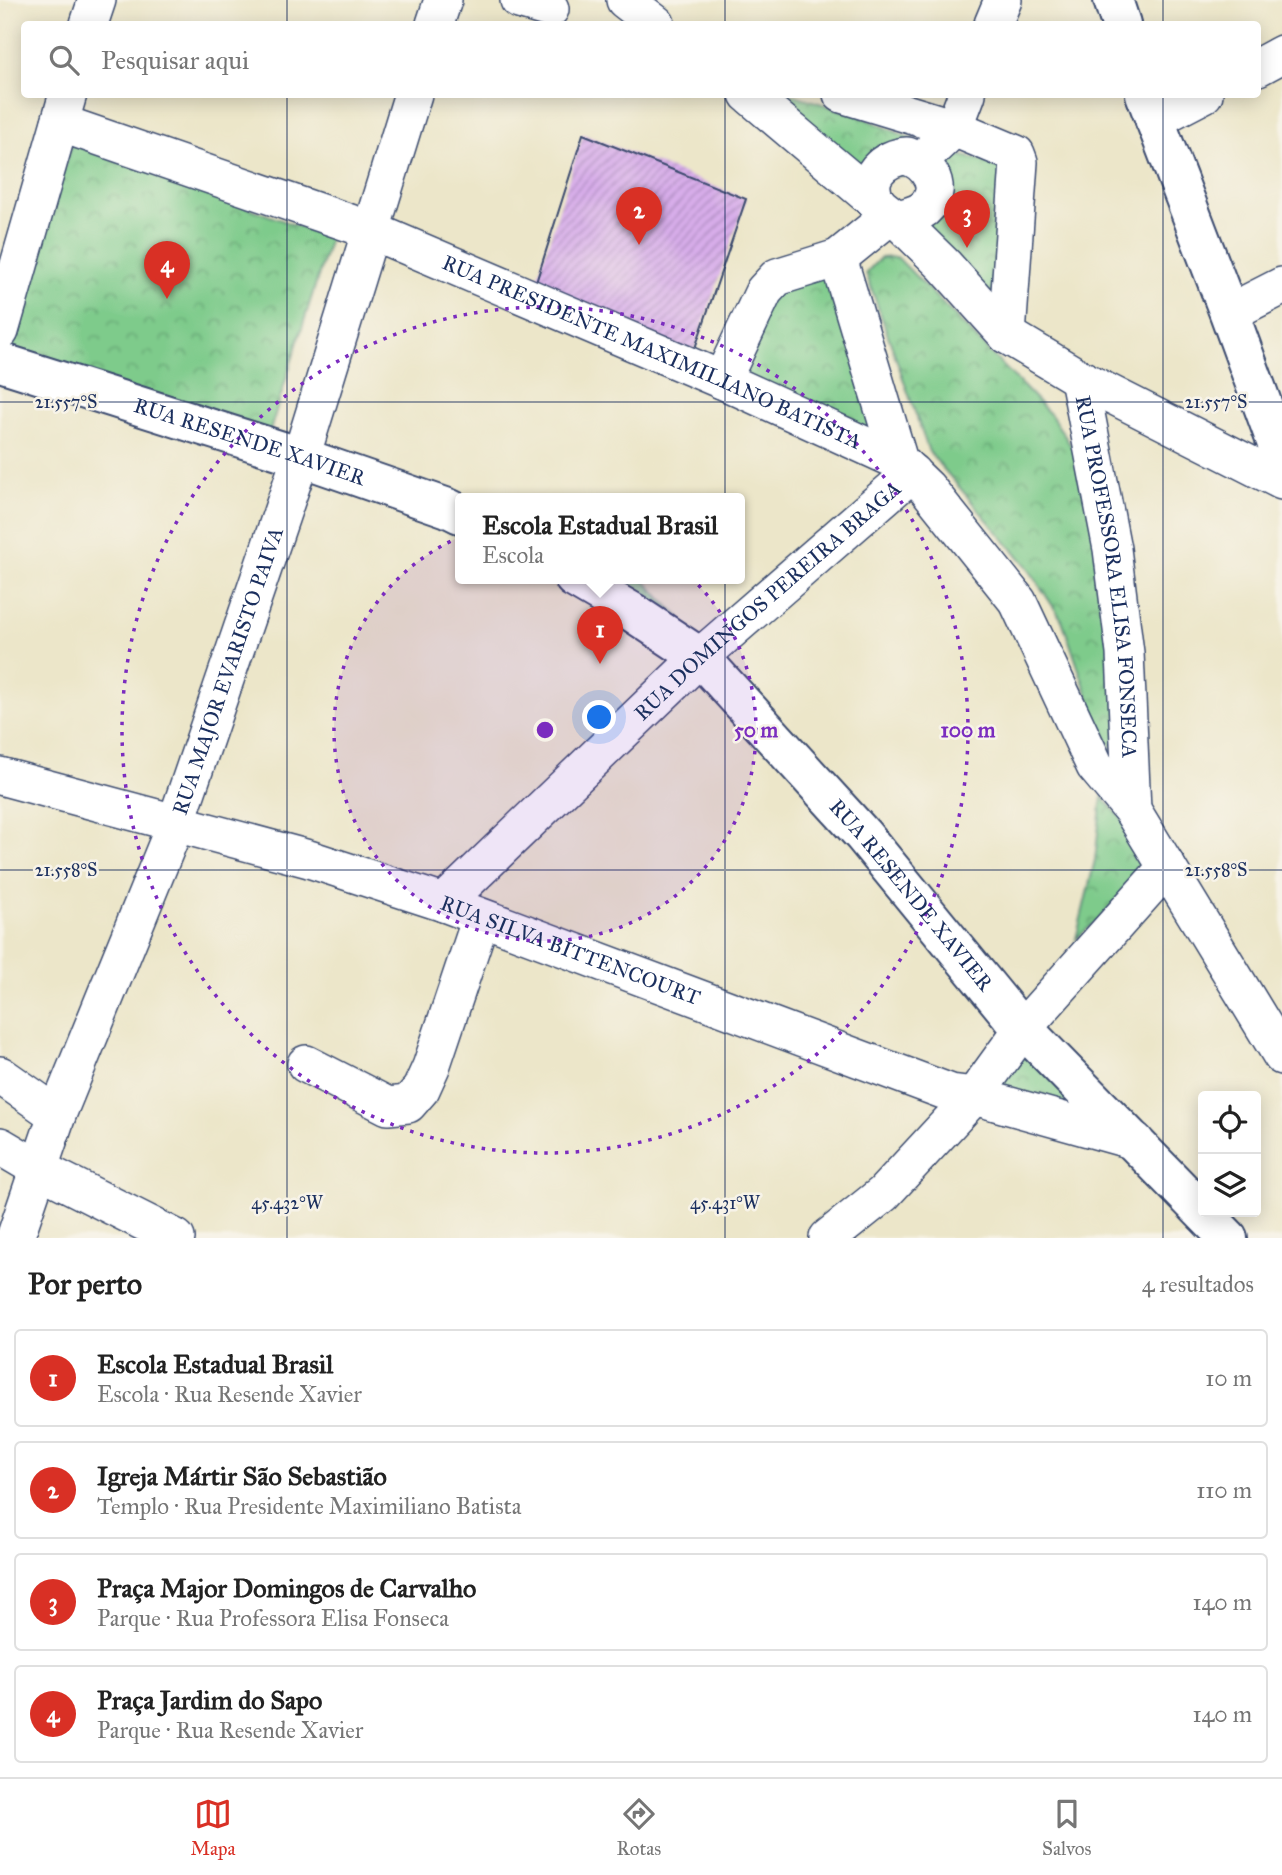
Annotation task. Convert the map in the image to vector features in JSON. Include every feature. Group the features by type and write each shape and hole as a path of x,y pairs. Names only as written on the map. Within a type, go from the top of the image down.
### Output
{"main road":[{"path":"1113,0 1120,21"},
{"path":"1150,107 1282,458"},
{"name":"RUA RESENDE XAVIER","path":"0,362 301,457 455,512"},
{"name":"RUA RESENDE XAVIER","path":"584,584 700,657 863,835 1012,1017 1228,1238"}],"street":[{"path":"90,21 97,0"},
{"path":"436,21 443,0"},
{"path":"625,0 652,21"},
{"path":"994,21 1003,0"},
{"path":"1261,65 1282,54"},
{"name":"RUA MAJOR EVARISTO PAIVA","path":"15,1238 57,1115 176,822 301,457 411,98"},
{"name":"RUA PROFESSORA ELISA FONSECA","path":"753,98 888,212 944,265 1007,335 1079,378 1112,549 1125,653 1132,810"},
{"path":"855,98 954,128 1016,154 1019,162 1007,335"},
{"path":"920,160 954,128 965,98"},
{"path":"1150,107 1187,98"},
{"path":"0,331 64,109"},
{"name":"RUA PRESIDENTE MAXIMILIANO BATISTA","path":"64,109 370,230 722,380 906,467 927,488 1018,602 1095,766 1132,810 1282,1056"},
{"path":"907,156 920,160 929,171 934,184 932,197 924,208 908,216 888,212 872,189 874,175 881,164 893,157 907,156"},
{"path":"722,380 764,291 777,277 838,258 888,212"},
{"path":"838,258 906,467"},
{"path":"1229,313 1282,286"},
{"path":"1079,378 1282,481"},
{"name":"RUA DOMINGOS PEREIRA BRAGA","path":"444,904 700,657 906,467"},
{"name":"RUA SILVA BITTENCOURT","path":"0,776 309,859 444,904 951,1093 974,1096 1135,1141"},
{"path":"828,1238 883,1194 974,1096 1024,1027 1167,867"},
{"path":"306,1064 388,1106 408,1104 421,1089 431,1067 481,918"},
{"path":"0,1075 57,1115"},
{"path":"0,1146 176,1238"}],"green space":[{"path":"744,98 804,98 859,116 942,152 904,176 875,176"},
{"path":"72,143 330,238 268,437 4,361"},
{"path":"954,154 1015,168 993,326 928,236 928,193"},
{"path":"897,257 1051,415 1079,458 1105,564 1123,763 1100,731 1062,620 1026,565 929,452 866,273 880,258"},
{"path":"834,268 889,449 731,377 771,294"},
{"path":"595,584 648,584 700,639"},
{"path":"1102,797 1142,840 1139,869 1109,910 1076,939 1095,860"},
{"path":"1023,1037 1123,1134 980,1094"}],"building":[{"path":"583,134 746,199 692,357 533,292"}],"place":[{"name":"Igreja Mártir São Sebastião","path":"639,245"},
{"name":"Praça Major Domingos de Carvalho","path":"967,248"},
{"name":"Praça Jardim do Sapo","path":"167,299"},
{"name":"Escola Estadual Brasil","path":"600,664"}]}
